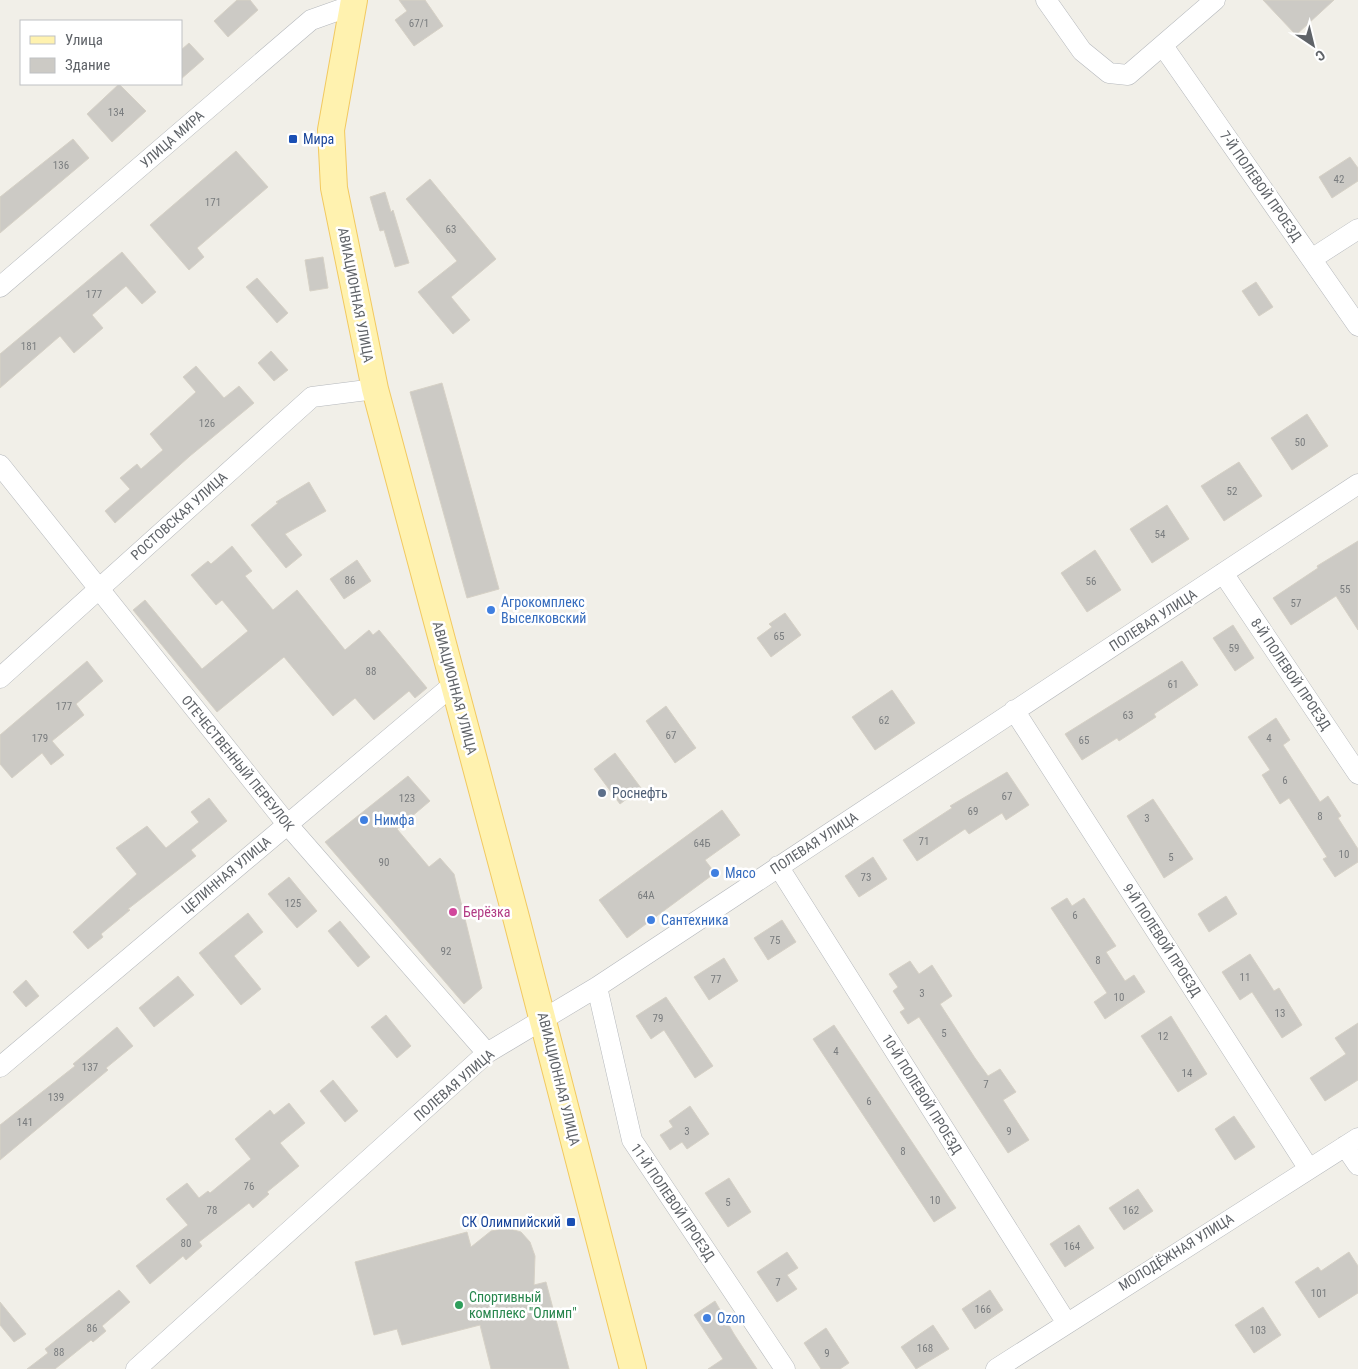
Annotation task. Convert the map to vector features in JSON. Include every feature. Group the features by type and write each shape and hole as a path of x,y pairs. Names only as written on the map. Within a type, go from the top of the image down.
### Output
{"main road":[{"name":"АВИАЦИОННАЯ УЛИЦА","path":"354,2 332,130 334,188 375,389 543,1019 633,1369"}],"street":[{"path":"1046,0 1082,51 1109,73 1128,75 1215,0"},
{"name":"УЛИЦА МИРА","path":"0,287 311,20 354,2"},
{"name":"7-Й ПОЛЕВОЙ ПРОЕЗД","path":"1163,46 1313,258 1358,326"},
{"path":"1313,258 1358,230"},
{"name":"РОСТОВСКАЯ УЛИЦА","path":"0,678 312,397 375,389"},
{"name":"ОТЕЧЕСТВЕННЫЙ ПЕРЕУЛОК","path":"0,465 97,589 287,824 488,1053"},
{"name":"ПОЛЕВАЯ УЛИЦА","path":"136,1369 488,1053 597,987 1358,484"},
{"name":"8-Й ПОЛЕВОЙ ПРОЕЗД","path":"1223,573 1358,774"},
{"name":"ЦЕЛИННАЯ УЛИЦА","path":"0,1068 454,684"},
{"name":"9-Й ПОЛЕВОЙ ПРОЕЗД","path":"1014,710 1309,1169"},
{"name":"10-Й ПОЛЕВОЙ ПРОЕЗД","path":"778,866 1066,1322"},
{"name":"11-Й ПОЛЕВОЙ ПРОЕЗД","path":"597,987 632,1140 785,1369"},
{"path":"1352,1142 1358,1165"},
{"name":"МОЛОДЁЖНАЯ УЛИЦА","path":"996,1369 1066,1322 1352,1142"}],"building":[{"path":"237,0 250,0 258,10 228,37 214,21"},
{"path":"399,0 425,0 443,26 414,46 395,20 407,11"},
{"path":"1263,0 1334,0 1296,35"},
{"path":"189,43 204,59 182,78 182,49"},
{"path":"118,85 146,111 112,142 87,114"},
{"path":"73,139 89,158 0,233 0,197"},
{"path":"236,151 268,187 197,248 204,257 189,270 150,225"},
{"path":"1350,157 1358,168 1358,181 1332,198 1319,177"},
{"path":"430,179 496,259 451,297 470,320 453,334 418,292 457,261 406,199"},
{"path":"385,192 391,212 393,210 409,263 395,267 384,230 380,231 370,197"},
{"path":"122,252 156,292 142,304 126,286 92,315 103,328 74,353 60,336 0,388 0,354"},
{"path":"323,257 328,288 310,291 305,260"},
{"path":"257,278 288,313 277,323 246,287"},
{"path":"1256,282 1273,307 1259,316 1242,291"},
{"path":"271,351 288,370 274,381 258,363"},
{"path":"196,366 224,398 239,386 254,403 190,456 115,523 105,511 130,489 120,478 137,464 141,469 163,450 150,434 196,392 183,377"},
{"path":"442,383 499,589 467,598 410,392"},
{"path":"1307,414 1328,446 1292,470 1271,438"},
{"path":"1239,462 1262,496 1224,521 1201,486"},
{"path":"309,482 326,511 285,534 302,555 286,568 251,525 278,503 276,502"},
{"path":"1167,505 1189,539 1152,563 1130,529"},
{"path":"1358,541 1358,630 1336,596 1291,625 1273,598 1318,568 1317,566"},
{"path":"232,546 252,571 245,576 273,610 297,590 345,650 369,630 373,635 379,630 427,688 415,698 409,691 374,720 355,698 333,716 284,657 217,712 133,610 145,600 202,669 248,631 222,600 216,605 191,575 208,561 211,564"},
{"path":"1095,550 1121,590 1087,612 1061,573"},
{"path":"357,560 371,581 344,599 330,579"},
{"path":"785,613 801,635 771,657 757,638 772,627 769,624"},
{"path":"1233,625 1254,658 1235,671 1213,638"},
{"path":"87,661 103,681 76,704 84,715 52,741 64,755 51,765 42,753 12,778 0,764 0,735"},
{"path":"1182,661 1198,685 1154,714 1156,717 1119,741 1117,738 1082,760 1065,734"},
{"path":"892,690 915,723 875,750 852,717"},
{"path":"666,706 696,748 675,763 646,721"},
{"path":"1276,718 1290,740 1283,745 1320,802 1328,796 1341,816 1338,818 1358,849 1358,862 1335,877 1323,859 1327,857 1289,798 1280,804 1262,775 1270,770 1248,737"},
{"path":"615,753 641,788 620,804 594,769"},
{"path":"1007,772 1029,805 1006,820 1002,813 969,834 965,829 917,861 903,840 952,808 950,806"},
{"path":"408,776 430,801 397,829 429,867 440,858 454,874 482,988 464,1004 325,842"},
{"path":"209,798 227,821 191,850 196,856 128,909 130,910 101,934 103,937 88,949 73,932 137,874 116,848 147,826 166,848 199,822 191,812"},
{"path":"1153,799 1193,859 1164,878 1127,816"},
{"path":"722,810 740,835 705,860 715,873 627,938 599,900"},
{"path":"873,857 887,879 859,897 845,876"},
{"path":"289,877 317,911 297,928 268,894"},
{"path":"1226,896 1237,914 1209,932 1198,914"},
{"path":"1067,898 1072,906 1084,898 1116,946 1106,952 1125,981 1134,975 1145,992 1105,1019 1094,1002 1107,993 1051,908"},
{"path":"248,913 263,932 234,956 261,989 241,1005 199,953"},
{"path":"782,920 796,942 768,960 754,938"},
{"path":"340,921 370,957 358,967 328,931"},
{"path":"1250,954 1274,991 1279,988 1302,1025 1282,1038 1252,992 1240,1000 1222,972"},
{"path":"724,958 738,981 709,1000 694,977"},
{"path":"910,961 919,974 932,965 952,996 940,1004 975,1058 988,1076 1000,1069 1016,1092 1003,1100 1029,1140 1008,1153 919,1017 908,1024 900,1012 905,1009 893,991 898,987 889,974"},
{"path":"178,976 194,995 154,1027 139,1008"},
{"path":"26,980 39,996 26,1007 13,992"},
{"path":"666,997 713,1066 695,1078 664,1030 651,1039 636,1016"},
{"path":"386,1015 411,1046 397,1058 371,1027"},
{"path":"1171,1016 1207,1074 1178,1092 1141,1036"},
{"path":"1358,1023 1358,1080 1325,1101 1310,1078 1346,1054 1335,1038"},
{"path":"834,1025 956,1208 934,1222 813,1039"},
{"path":"117,1027 133,1046 106,1068 108,1070 0,1160 0,1125 75,1066 73,1064"},
{"path":"333,1080 358,1111 345,1122 320,1091"},
{"path":"289,1103 305,1123 280,1143 299,1166 267,1192 269,1194 253,1208 249,1203 199,1242 202,1246 186,1260 183,1256 150,1284 136,1266 188,1225 166,1199 187,1183 199,1198 208,1191 210,1193 251,1159 235,1139 270,1110 274,1115"},
{"path":"690,1106 709,1134 687,1149 682,1142 670,1150 660,1135 673,1127 669,1121"},
{"path":"1234,1116 1255,1147 1235,1160 1215,1129"},
{"path":"729,1178 751,1212 728,1227 705,1193"},
{"path":"1138,1189 1153,1211 1124,1230 1109,1208"},
{"path":"1079,1225 1094,1248 1065,1267 1050,1244"},
{"name":"Спортивный комплекс \"Олимп\"","path":"507,1228 521,1232 530,1242 535,1256 534,1285 546,1282 569,1369 491,1369 480,1325 402,1345 397,1329 374,1335 355,1262 467,1232 471,1247 491,1231"},
{"path":"787,1252 798,1268 787,1275 797,1289 777,1302 757,1272"},
{"path":"1349,1252 1358,1266 1358,1293 1319,1318 1295,1282 1318,1267 1321,1271"},
{"path":"119,1290 130,1302 102,1326 106,1331 93,1342 91,1340 55,1369 27,1369 48,1353 45,1349"},
{"path":"990,1290 1003,1310 975,1329 962,1309"},
{"path":"715,1301 757,1369 708,1369 723,1359 694,1315"},
{"path":"0,1302 26,1334 14,1342 0,1325"},
{"path":"1263,1307 1281,1335 1254,1353 1235,1325"},
{"path":"933,1325 949,1349 916,1369 901,1347"},
{"path":"826,1328 849,1363 840,1369 821,1369 804,1343"}],"place":[{"name":"Мира","path":"293,139"},
{"name":"Агрокомплекс Выселковский","path":"491,610"},
{"name":"Роснефть","path":"602,793"},
{"name":"Нимфа","path":"364,820"},
{"name":"Мясо","path":"715,873"},
{"name":"Берёзка","path":"453,912"},
{"name":"Сантехника","path":"651,920"},
{"name":"СК Олимпийский","path":"571,1222"},
{"name":"Спортивный комплекс \"Олимп\"","path":"459,1305"},
{"name":"Ozon","path":"707,1318"}]}
